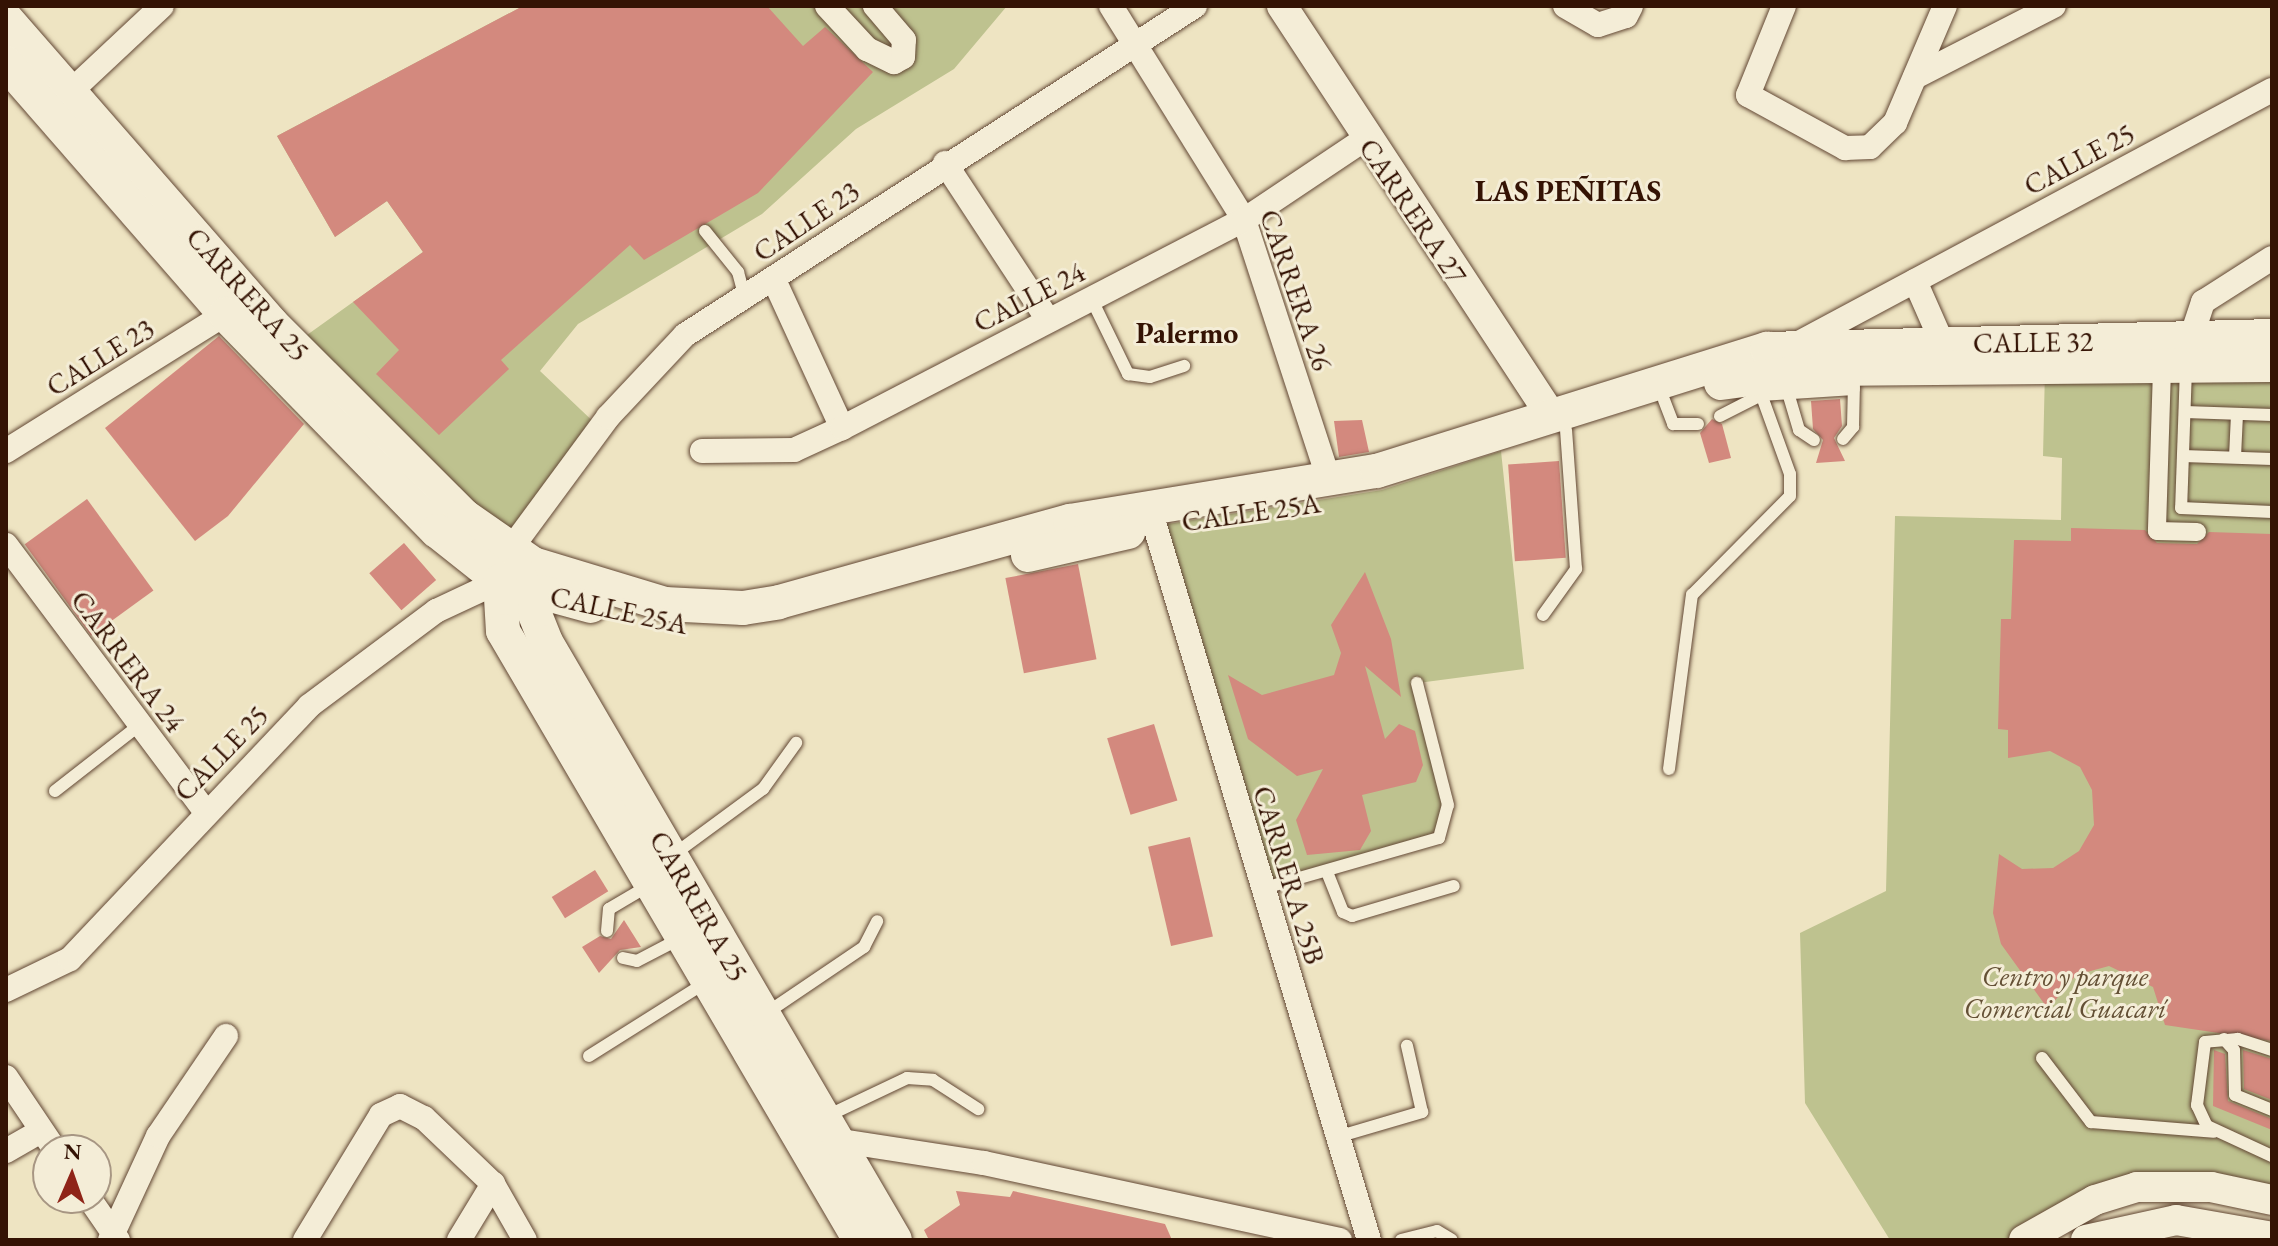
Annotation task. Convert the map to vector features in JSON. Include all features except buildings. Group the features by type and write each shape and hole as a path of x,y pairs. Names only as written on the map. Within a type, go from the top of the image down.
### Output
{"main road":[{"name":"CARRERA 25","path":"6,19 272,324 443,496 514,575 660,870 762,1016 895,1240"},
{"name":"CARRERA 25","path":"7,65 225,314 437,531 514,575"},
{"name":"CALLE 32","path":"2179,359 2272,336"},
{"name":"CALLE 25A","path":"514,575 669,623 749,629 1155,526 1382,490 1697,365 1776,376 1854,379 1949,356"},
{"name":"CALLE 32","path":"1776,376 1949,356 2179,359 2272,365"},
{"name":"CALLE 25A","path":"514,575 558,574 665,604 743,608 1070,521 1295,487 1557,422 1776,376"},
{"path":"1155,526 1161,514 1295,487"},
{"name":"CARRERA 25","path":"660,870 682,937 860,1240"}],"street":[{"path":"69,93 162,6"},
{"path":"827,6 867,49 894,62 903,57 904,40 875,6"},
{"name":"CARRERA 26","path":"1111,6 1244,220 1329,480"},
{"name":"CALLE 23","path":"514,575 642,376 685,335 774,280 945,163 1195,6"},
{"name":"CARRERA 27","path":"1282,6 1365,139 1557,422"},
{"path":"1565,6 1598,25 1626,16 1631,6"},
{"path":"1784,6 1748,95 1823,142 1870,147 1895,123 1945,6"},
{"path":"1915,77 2054,6"},
{"name":"CALLE 25","path":"1776,376 1915,281 2272,90"},
{"name":"CALLE 24","path":"702,451 794,450 842,428 1244,220 1365,139"},
{"path":"945,163 1048,320"},
{"path":"2197,532 2157,531 2179,359 2203,302 2272,258"},
{"path":"774,280 842,428"},
{"path":"1915,281 1949,356"},
{"name":"CALLE 23","path":"6,451 225,314"},
{"name":"CARRERA 25B","path":"1155,526 1261,889 1369,1240"},
{"name":"CARRERA 24","path":"6,545 137,727 205,811"},
{"name":"CALLE 25","path":"6,990 70,959 205,811 309,706 436,611 514,575"},
{"path":"114,1238 158,1136 226,1036"},
{"path":"6,1077 44,1134"},
{"path":"305,1240 381,1115 400,1106 424,1118 493,1184 525,1240"},
{"path":"828,1129 1340,1240"},
{"path":"6,1151 32,1144"},
{"path":"459,1240 493,1184"},
{"path":"2024,1240 2095,1200 2137,1187 2211,1187 2272,1200"},
{"path":"99,1214 114,1238"},
{"path":"2086,1240 2176,1220 2272,1237"}],"lane":[{"path":"705,231 738,272 745,298"},
{"path":"1091,298 1128,374 1150,377 1184,366"},
{"path":"2179,359 2185,412 2181,508 2272,512"},
{"path":"1720,416 1776,376"},
{"path":"1776,376 1799,430 1814,440"},
{"path":"1669,769 1692,595 1790,496 1790,474 1776,376"},
{"path":"1843,439 1853,427 1854,379"},
{"path":"1664,400 1673,424 1698,424"},
{"path":"2185,412 2272,415"},
{"path":"2235,457 2237,414"},
{"path":"1543,615 1576,569 1557,422"},
{"path":"2183,456 2272,459"},
{"path":"1261,889 1439,838 1448,805 1417,683"},
{"path":"55,791 137,727"},
{"path":"607,931 609,909 763,789 796,743"},
{"path":"1327,872 1343,912 1352,916 1454,886"},
{"path":"762,1016 864,947 877,921"},
{"path":"623,958 637,961 682,937"},
{"path":"589,1056 708,982"},
{"path":"2272,1050 2221,1038 2200,1050 2197,1105 2204,1123 2221,1134 2272,1156"},
{"path":"2221,1038 2234,1050 2235,1095 2272,1110"},
{"path":"1337,1137 1422,1112 1407,1046"},
{"path":"2042,1058 2091,1122 2221,1134"},
{"path":"828,1129 907,1078 933,1080 978,1109"},
{"path":"1401,1240 1437,1231 1452,1240"}],"green space":[{"path":"523,6 1007,6 954,69 856,129 762,214 578,324 540,371 600,428 510,550 293,345 423,252 387,201 335,237 277,136"},
{"name":"Centro y parque Comercial Guacarí","path":"2272,365 2272,1200 2174,1185 2024,1240 1890,1240 1805,1103 1800,933 1886,891 1895,516 2061,520 2062,458 2043,456 2045,369"},
{"path":"1501,451 1524,669 1418,683 1445,786 1439,838 1261,889 1155,526 1382,490"}],"district":[{"name":"LAS PEÑITAS","path":"1568,191"},
{"name":"Palermo","path":"1187,333"}]}
